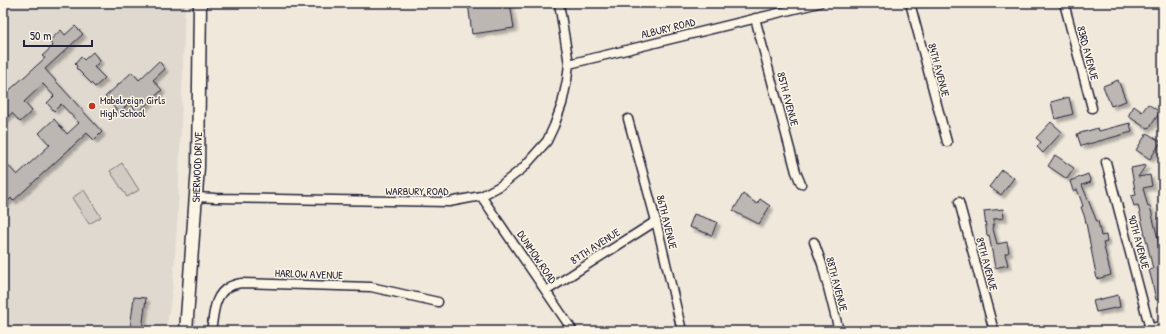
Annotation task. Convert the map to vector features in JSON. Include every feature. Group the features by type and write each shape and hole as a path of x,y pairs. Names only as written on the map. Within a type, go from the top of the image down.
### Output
{"street":[{"name":"SHERWOOD DRIVE","path":"186,331 198,167 200,3"},
{"name":"WARBURY ROAD","path":"196,197 434,203 482,196 500,186 523,168 547,141 554,126 562,104 569,64 559,3"},
{"name":"ALBURY ROAD","path":"569,64 819,3"},
{"name":"84TH AVENUE","path":"910,3 947,142"},
{"name":"83RD AVENUE","path":"1064,3 1092,108"},
{"name":"85TH AVENUE","path":"755,18 796,172 801,184"},
{"name":"86TH AVENUE","path":"628,119 656,220 682,331"},
{"name":"90TH AVENUE","path":"1106,162 1150,328"},
{"name":"DUNMOW ROAD","path":"482,196 573,331"},
{"name":"89TH AVENUE","path":"959,202 994,331"},
{"name":"87TH AVENUE","path":"546,291 656,220"},
{"name":"88TH AVENUE","path":"814,242 822,264 839,331"},
{"name":"HARLOW AVENUE","path":"211,331 215,304 220,294 229,287 241,283 370,287 438,302"},
{"path":"1141,331 1163,325"}],"shaded area":[{"name":"Mabelreign Girls High School","path":"3,3 185,3 178,209 173,285 166,331 3,331"},
{"path":"122,163 139,190 127,197 110,171"},
{"path":"84,190 101,217 89,224 72,198"}],"building":[{"path":"468,3 510,3 514,28 472,34"},
{"path":"75,26 83,34 45,69 102,132 94,140 87,133 13,201 11,198 3,206 3,160 17,175 50,145 39,133 54,119 67,134 79,123 61,104 54,111 47,103 54,96 43,84 24,102 32,111 20,122 12,113 3,121 3,96 45,58 42,56 53,46 49,41 61,30 65,35"},
{"path":"93,52 100,61 94,67 105,78 95,87 76,68 77,66 75,64 81,57 84,60"},
{"path":"159,61 165,69 153,80 162,90 138,112 129,103 119,113 105,97 132,72 139,80"},
{"path":"1118,80 1126,101 1111,106 1103,86"},
{"path":"1069,97 1073,114 1055,119 1051,102"},
{"path":"1148,104 1160,112 1150,127 1146,128 1128,116 1134,106 1142,112"},
{"path":"1051,122 1062,132 1043,153 1037,147 1041,142 1036,138"},
{"path":"1130,123 1132,132 1081,146 1077,134 1098,128 1099,131"},
{"path":"1147,133 1161,142 1150,159 1136,150"},
{"path":"1055,155 1074,168 1067,179 1048,166"},
{"path":"1146,165 1138,177 1150,175 1152,186 1143,188 1148,207 1150,206 1163,260 1163,298 1156,300 1149,270 1153,269 1138,205 1134,206 1131,196 1136,195 1131,168"},
{"path":"1002,170 1014,178 1001,195 989,187"},
{"path":"1088,174 1091,182 1082,185 1097,222 1098,221 1101,236 1106,235 1107,242 1103,243 1111,275 1097,279 1085,218 1081,207 1083,206 1077,189 1073,191 1070,181"},
{"path":"743,194 757,204 760,199 770,206 759,224 733,211"},
{"path":"1003,209 1004,218 994,219 994,225 992,225 997,244 1007,242 1009,252 1005,254 1008,265 995,268 989,235 987,236 984,211"},
{"path":"694,214 717,222 712,235 689,227"},
{"path":"1118,295 1120,307 1096,312 1093,301"},
{"path":"134,297 146,298 142,330 130,329"}],"place":[{"name":"Mabelreign Girls High School","path":"92,106"}]}
